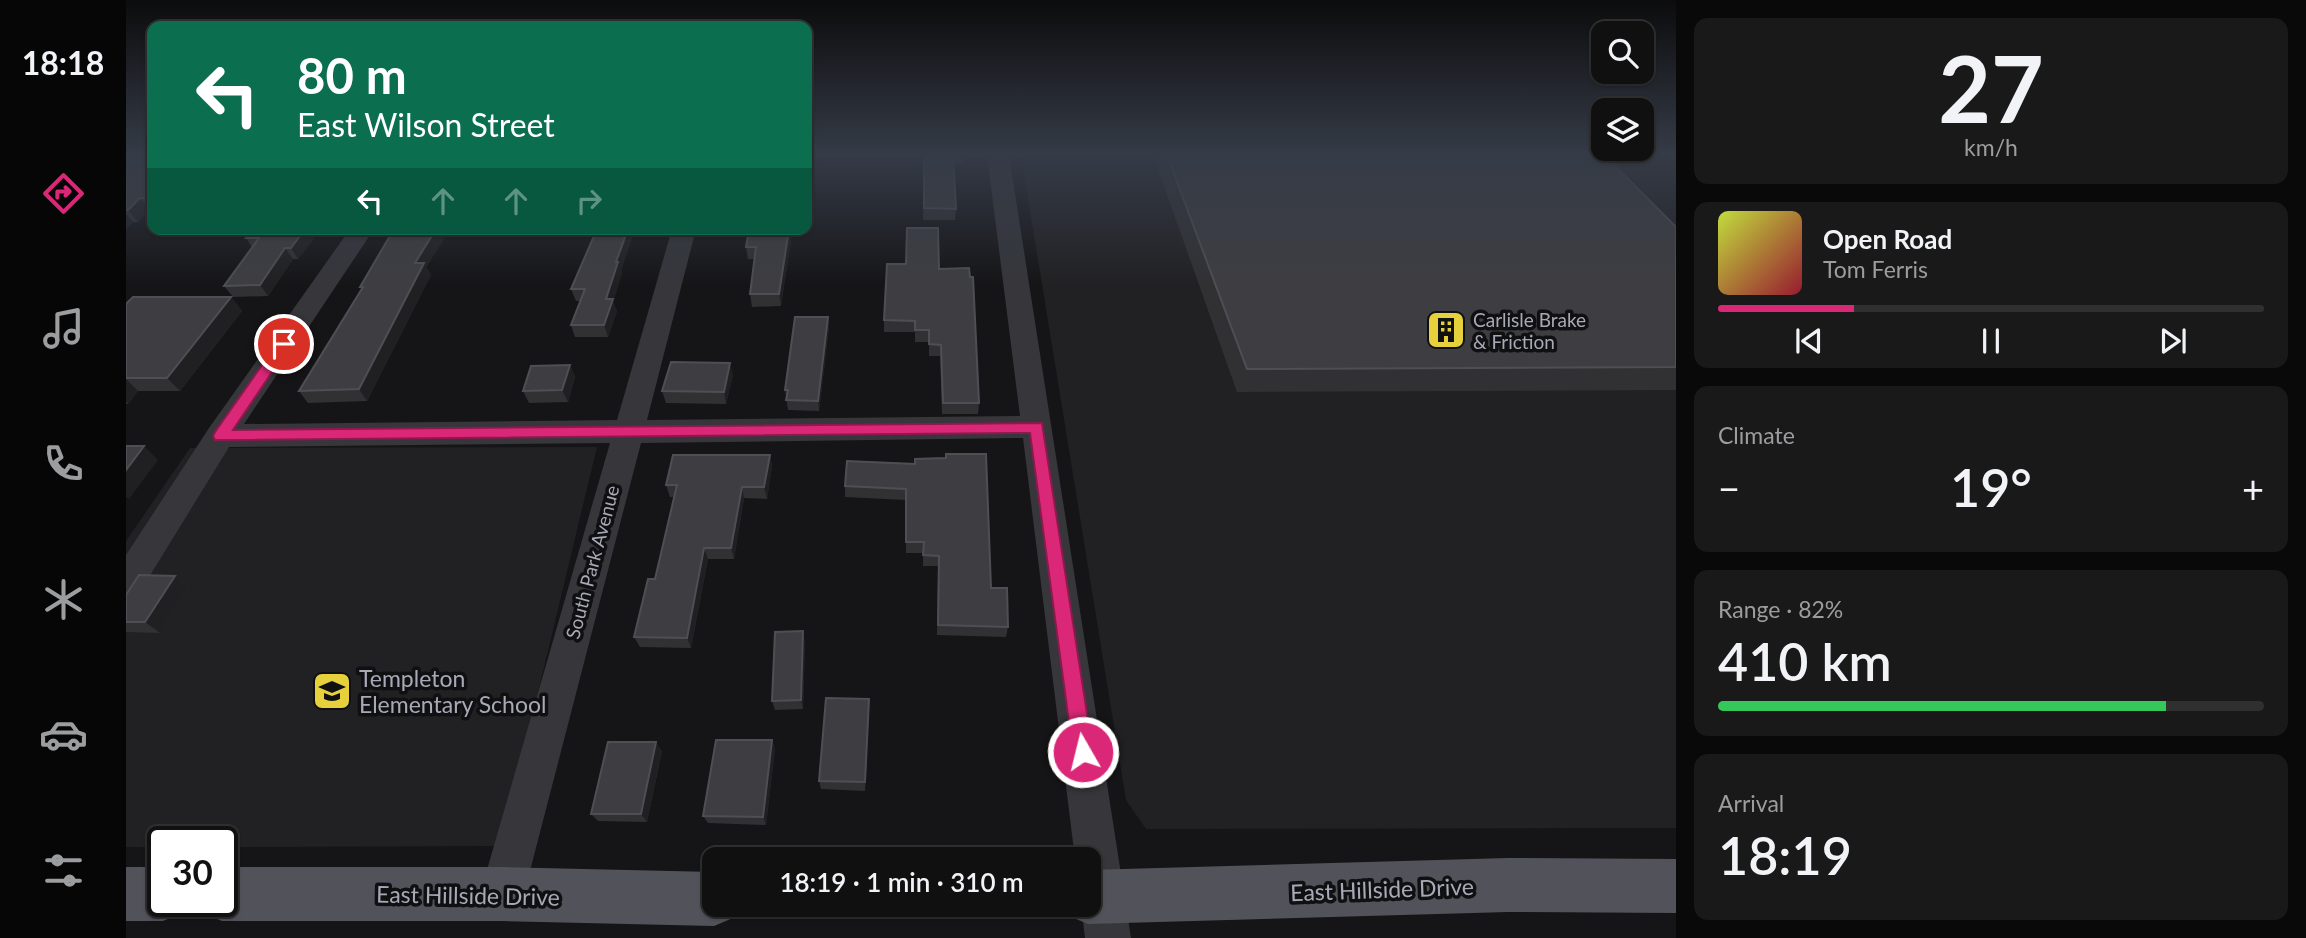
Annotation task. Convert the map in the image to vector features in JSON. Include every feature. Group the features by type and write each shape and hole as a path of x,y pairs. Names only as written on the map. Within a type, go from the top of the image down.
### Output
{"main road":[{"name":"East Hillside Drive","path":"1101,910 1508,885 1676,886"},
{"path":"126,894 147,894"},
{"name":"East Hillside Drive","path":"238,894 502,894 702,899"}],"street":[{"path":"1004,199 1092,847"},
{"path":"126,584 220,436 358,235"},
{"name":"South Park Avenue","path":"502,894 682,235"},
{"path":"220,436 1037,427"}],"shaded area":[{"path":"1028,199 1676,199 1676,828 1146,829 1126,800"},
{"name":"Templeton Elementary School","path":"597,447 501,846 238,847 238,826 147,826 147,847 126,847 126,541 190,448"}],"building":[{"path":"126,199 139,199 128,210"},
{"path":"924,199 955,199 956,209 924,208"},
{"name":"Carlisle Brake & Friction","path":"1183,199 1648,199 1676,227 1676,367 1247,369"},
{"path":"907,228 938,228 939,269 969,268 970,277 973,277 979,403 943,403 941,345 929,344 929,330 915,330 915,321 884,320 887,264 906,264"},
{"path":"249,235 301,235 291,248 285,248 260,285 224,286 259,238 246,238"},
{"path":"390,235 432,235 415,263 424,263 359,389 299,391 363,287 360,287"},
{"path":"594,235 626,235 606,299 613,299 604,325 571,325 585,289 571,289"},
{"path":"748,235 788,235 779,294 750,294 756,247 746,247"},
{"path":"133,297 231,297 167,378 126,378 126,304"},
{"path":"795,317 828,317 818,401 786,400"},
{"path":"671,362 730,363 724,392 662,391"},
{"path":"570,365 562,390 523,391 531,366"},
{"path":"126,446 144,446 126,470"},
{"path":"946,454 986,454 991,588 1007,588 1008,627 938,625 939,556 923,555 924,542 906,542 906,489 845,486 847,461 915,464 915,459 946,458"},
{"path":"673,455 770,455 764,487 742,487 731,548 704,548 687,638 634,637 648,579 655,579 677,485 666,485"},
{"path":"139,575 175,576 145,622 126,622 126,595"},
{"path":"803,631 801,700 772,701 775,632"},
{"path":"826,698 869,699 865,782 819,781"},
{"path":"716,740 772,740 763,817 703,816"},
{"path":"608,742 656,742 641,814 591,814"}],"place":[{"name":"Carlisle Brake & Friction","path":"1446,330"},
{"name":"Templeton Elementary School","path":"332,691"}],"route":[{"path":"284,344 220,436 1037,427 1083,752"}]}
